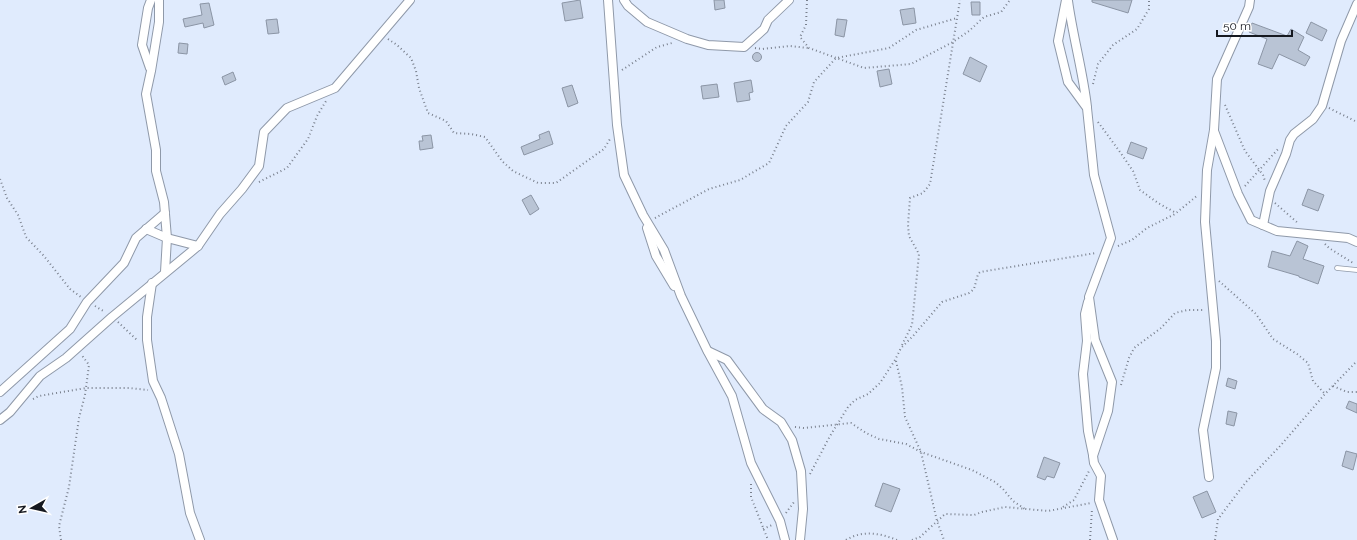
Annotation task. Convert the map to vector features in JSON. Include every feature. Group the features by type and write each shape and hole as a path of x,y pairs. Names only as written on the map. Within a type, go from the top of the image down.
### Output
{"street":[{"path":"151,0 148,8 142,45 151,71"},
{"path":"159,0 159,22 146,94 156,150 156,171 164,202 167,238 165,272"},
{"path":"0,420 10,412 40,376 66,358 152,283 198,246 220,214 242,189 259,166 264,132 287,108 335,88 410,0"},
{"path":"608,0 617,125 624,175 645,219 656,256 681,296 707,350 732,396 751,463 780,521 785,540"},
{"path":"624,0 628,6 647,22 687,39 708,45 744,47 764,29 768,20 789,0"},
{"path":"1067,0 1058,41 1068,82 1087,108"},
{"path":"1067,0 1072,32 1084,87 1094,175 1111,238 1089,297 1085,314 1087,341 1084,374 1088,431 1094,459 1101,476 1099,500 1113,540"},
{"path":"1210,477 1203,430 1216,368 1216,341 1205,222 1207,170 1214,130 1217,79 1249,7 1250,0"},
{"path":"1263,225 1270,191 1286,154 1290,140 1294,134 1313,119 1322,106 1341,41 1357,4"},
{"path":"1214,130 1238,194 1251,220 1277,231 1348,238 1357,242"},
{"path":"0,392 4,386 70,329 87,302 124,263 136,238 165,213"},
{"path":"146,229 167,238 198,246"},
{"path":"152,283 147,317 149,352 153,381 161,398 179,454 190,513 200,539"},
{"path":"1089,297 1095,340 1112,382 1108,411 1094,459"},
{"path":"707,350 727,360 762,409 781,422 792,440 801,471 803,509 800,540"}],"lane":[{"path":"1337,268 1357,270"}],"path":[{"path":"807,0 806,24 800,38 809,48"},
{"path":"763,529 780,521 802,491 822,450 848,407 855,400 868,394 880,383 895,360 912,325 919,254 909,236 908,225 910,198 923,193 930,184 960,0"},
{"path":"744,47 762,49 790,46 809,48 864,68 911,64 953,42 969,31 984,17 1001,12 1010,0"},
{"path":"1092,86 1098,64 1113,45 1137,29 1149,9 1149,0"},
{"path":"645,219 709,190 740,180 769,163 786,126 808,102 814,82 836,58 889,48 916,30 957,18"},
{"path":"381,35 397,45 411,58 416,71 418,88 428,113 446,122 454,133 485,137 502,161 513,171 538,183 556,183 581,166 604,149 617,125"},
{"path":"614,82 623,68 657,47 672,43"},
{"path":"242,189 287,168 308,139 317,116 335,88"},
{"path":"1322,106 1334,110 1357,122"},
{"path":"1087,108 1133,171 1140,190 1158,204 1176,213"},
{"path":"1238,194 1275,150 1290,140"},
{"path":"0,179 7,198 18,215 26,237 44,256 70,289 87,302 112,317 149,352"},
{"path":"1106,252 1132,240 1147,228 1176,213 1206,188"},
{"path":"901,348 942,302 969,293 974,289 978,274 980,272 1097,253"},
{"path":"1209,273 1256,314 1273,339 1297,354 1308,363 1314,382 1325,394"},
{"path":"1119,390 1129,358 1134,348 1161,328 1175,313 1187,310 1213,310"},
{"path":"61,540 59,526 69,487 79,418 86,388 89,365 77,348"},
{"path":"895,360 902,387 905,418 920,452 937,521 944,540"},
{"path":"1215,540 1218,519 1246,482 1281,446 1325,394 1357,362"},
{"path":"1333,386 1347,392 1357,392"},
{"path":"29,401 39,396 86,388 129,388 148,390"},
{"path":"783,425 804,428 836,426 852,423 866,433 879,439 906,444 920,452 972,470 994,482 1003,489 1013,501 1025,509"},
{"path":"1062,508 1074,500 1094,459"},
{"path":"751,483 751,497 768,540"},
{"path":"912,540 920,537 945,514 949,513 974,515 1005,507 1048,511 1094,502 1091,514 1090,540"},
{"path":"846,540 857,534 869,533 887,536 897,540"}],"building":[{"path":"580,0 583,18 565,21 562,3"},
{"path":"714,0 724,0 725,8 715,10"},
{"path":"1092,0 1132,0 1128,13 1092,2"},
{"path":"971,2 980,2 980,15 972,15"},
{"path":"209,3 214,25 204,28 203,23 185,27 183,19 202,15 200,4"},
{"path":"914,8 916,23 903,25 900,10"},
{"path":"277,19 279,33 268,34 266,20"},
{"path":"837,19 847,20 844,37 835,35"},
{"path":"1311,22 1327,30 1322,41 1306,33"},
{"path":"1252,23 1287,36 1291,29 1304,37 1298,50 1310,57 1305,66 1279,54 1272,69 1258,64 1267,39 1249,32"},
{"path":"179,43 188,44 187,54 178,53"},
{"path":"757,52 762,57 757,62 752,57"},
{"path":"970,57 987,66 980,82 963,74"},
{"path":"889,69 892,84 880,87 877,71"},
{"path":"233,72 236,80 225,85 222,77"},
{"path":"751,80 753,92 749,93 750,100 737,102 734,83"},
{"path":"717,84 719,97 703,99 701,86"},
{"path":"572,85 578,103 568,107 562,88"},
{"path":"549,131 553,144 524,155 521,147 540,139 539,135"},
{"path":"431,135 433,148 420,150 419,141 423,141 422,136"},
{"path":"1131,142 1147,148 1143,159 1127,153"},
{"path":"1308,189 1324,195 1318,211 1302,205"},
{"path":"531,195 539,209 530,215 522,200"},
{"path":"1297,241 1308,246 1303,259 1324,266 1318,284 1299,276 1268,267 1272,251 1290,256"},
{"path":"1228,378 1237,381 1235,389 1226,386"},
{"path":"1349,401 1357,404 1357,413 1346,408"},
{"path":"1228,411 1237,413 1234,426 1226,424"},
{"path":"1346,451 1357,454 1353,470 1342,466"},
{"path":"1044,457 1060,463 1054,478 1047,476 1045,480 1037,477"},
{"path":"883,483 900,489 891,512 875,506"},
{"path":"1207,491 1216,512 1202,518 1193,497"}]}
